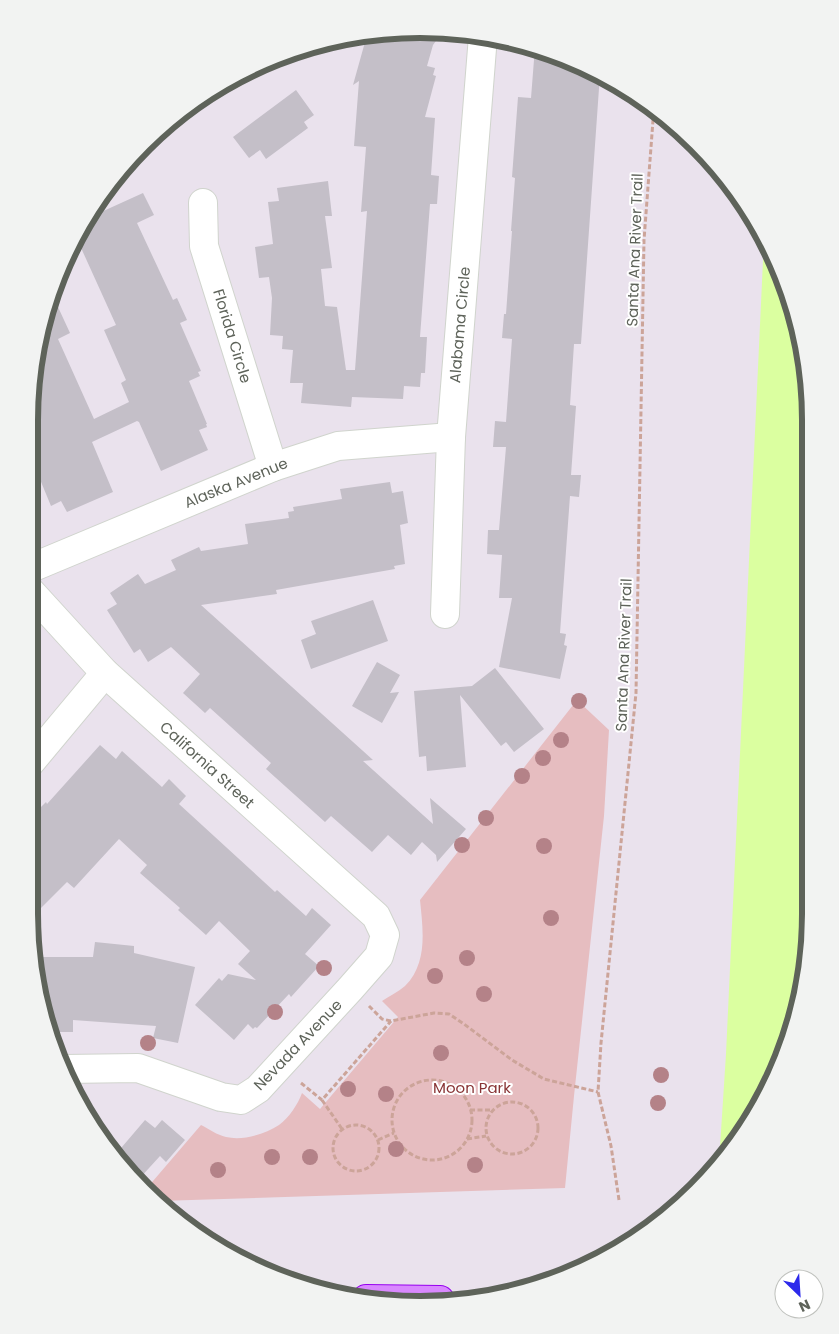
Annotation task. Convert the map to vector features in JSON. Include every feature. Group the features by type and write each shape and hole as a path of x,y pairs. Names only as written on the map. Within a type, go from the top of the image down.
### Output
{"street":[{"name":"Alabama Circle","path":"445,614 451,436 482,43"},
{"name":"Florida Circle","path":"203,203 204,246 273,467"},
{"name":"Alaska Avenue","path":"38,565 273,467 338,446 451,436"},
{"name":"California Street","path":"38,600 105,673 376,916 385,935"},
{"path":"38,753 105,673"},
{"name":"Nevada Avenue","path":"71,1069 138,1068 222,1097 240,1100 258,1089 350,989 379,956 385,935"}],"path":[{"name":"Santa Ana River Trail","path":"619,1200 611,1146 598,1092 601,1043 636,694 644,240 653,117"},
{"path":"322,1100 391,1020 434,1013 449,1014 512,1060 544,1079 598,1092"},
{"path":"433,1080 446,1083 458,1090 467,1100 470,1110 471,1127 466,1140 458,1150 446,1157 433,1160 420,1158 409,1153 400,1144 394,1133 392,1120 394,1107 400,1096 409,1087 420,1082 433,1080"},
{"path":"301,1083 322,1100 342,1129"},
{"path":"509,1102 518,1103 532,1111 538,1126 534,1142 529,1148 522,1153 514,1155 496,1150 490,1144 486,1136 485,1126 493,1110 509,1102"},
{"path":"470,1110 493,1110"},
{"path":"356,1125 369,1129 378,1140 378,1156 374,1163 361,1171 353,1172 345,1169 334,1158 332,1150 336,1135 342,1129 349,1126 356,1125"},
{"path":"378,1140 394,1133"},
{"path":"466,1140 486,1136"}],"green space":[{"name":"Moon Park","path":"577,700 609,730 604,816 565,1188 167,1201 149,1185 201,1125 226,1137 254,1136 283,1122 293,1110 302,1093 320,1109 398,1017 382,1001 405,986 412,977 421,957 423,934 420,900"}],"shaded area":[{"path":"763,254 781,297 788,321 794,345 801,395 801,939 794,989 781,1037 772,1061 750,1106 720,1151 726,1054"}],"building":[{"path":"395,38 438,38 433,45 427,66 435,68 433,75 436,76 425,117 435,118 431,175 439,176 437,204 430,204 420,337 427,337 425,373 421,373 420,387 404,386 403,399 352,397 351,407 301,403 303,383 290,383 293,350 282,349 283,336 270,335 272,298 269,277 259,278 255,247 273,244 268,202 279,201 277,188 328,181 332,216 325,216 332,268 321,269 325,306 337,307 346,370 355,370 367,211 361,212 366,147 354,146 359,81 353,85 365,42"},
{"path":"534,56 566,67 599,83 581,344 574,344 570,405 576,406 571,475 581,475 579,497 570,496 560,633 566,634 564,645 567,646 560,679 499,667 512,598 499,598 502,555 487,554 488,530 499,530 506,447 493,447 495,421 506,422 512,339 502,338 504,314 506,314 512,231 515,178 512,177 518,97 531,98"},
{"path":"296,90 314,115 304,122 308,128 266,159 260,150 249,158 233,137"},
{"path":"143,193 154,215 137,223 173,300 177,298 187,320 180,323 201,371 198,372 200,376 189,381 207,424 207,427 199,430 208,450 161,471 137,421 92,442 113,492 67,512 61,501 51,506 38,475 38,395 45,345 56,303 70,333 58,339 94,419 129,402 121,383 126,380 104,330 116,325 80,245 98,213"},
{"path":"390,482 392,493 403,491 408,523 400,525 405,564 394,566 395,569 276,590 277,594 201,605 373,760 363,761 433,824 430,798 466,829 437,862 436,855 422,842 411,855 388,835 372,852 331,816 325,822 266,769 271,763 210,708 205,713 183,693 200,674 171,647 148,662 140,649 134,653 107,610 117,604 110,593 138,574 145,584 176,570 171,560 199,547 201,551 248,544 245,524 289,518 288,512 294,511 293,507 342,499 340,489"},
{"path":"373,600 388,641 311,669 301,640 316,634 311,621"},
{"path":"377,662 400,675 390,693 399,692 382,723 352,706"},
{"path":"495,668 544,729 514,752 506,742 501,746 460,695 466,767 427,771 426,756 419,757 414,691 472,686"},
{"path":"100,745 116,759 122,751 162,787 169,779 186,796 179,804 275,892 277,890 306,916 312,908 331,925 305,954 319,966 291,997 289,994 257,1028 253,1029 248,1024 234,1040 195,1005 219,978 222,981 228,974 256,980 238,964 250,951 219,921 206,935 178,910 180,908 140,873 147,865 119,839 74,888 67,882 38,911 38,810 46,802 47,804"},
{"path":"95,942 134,946 134,953 195,967 178,1043 153,1038 156,1026 73,1020 73,1032 57,1032 45,989 40,957 93,957"},
{"path":"145,1120 155,1128 162,1120 185,1140 166,1162 160,1156 141,1176 119,1151"}]}
